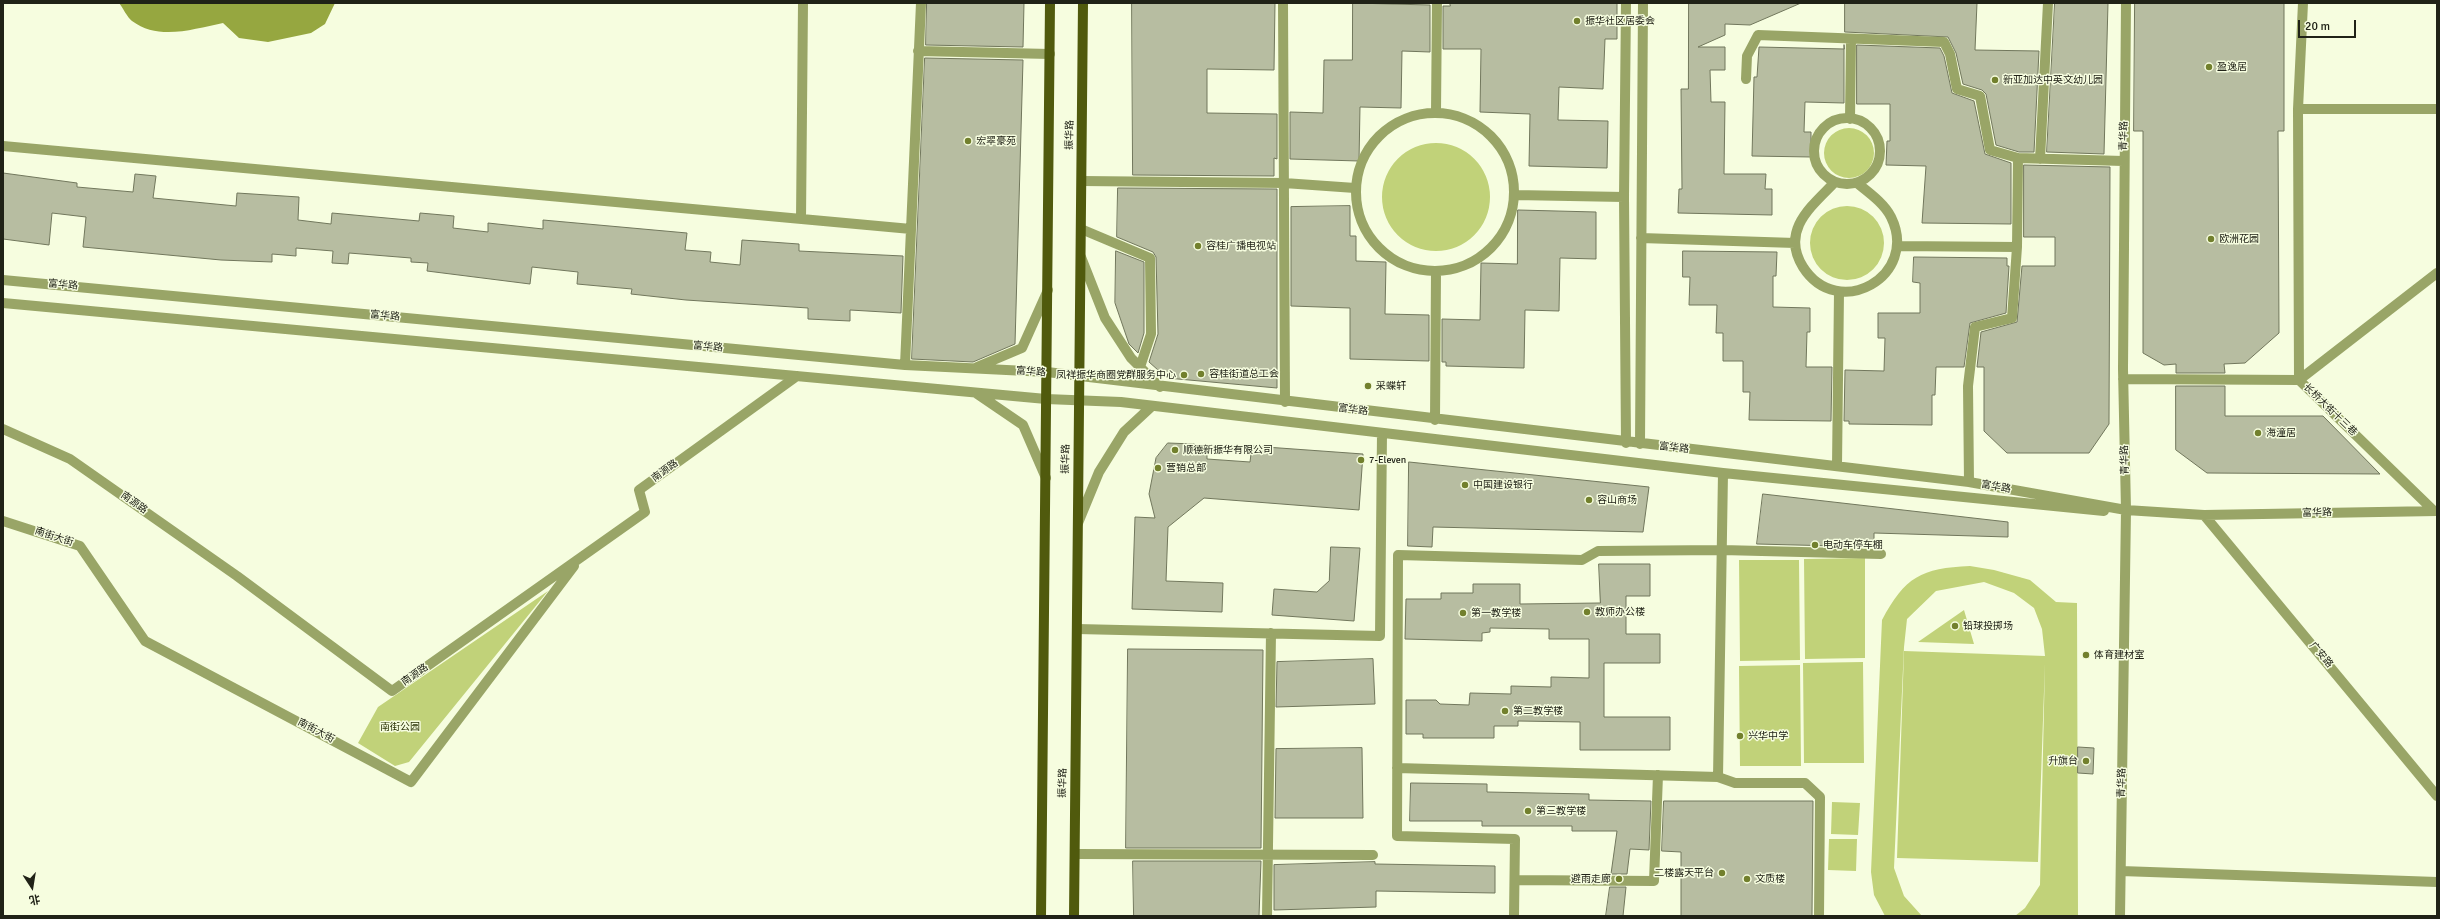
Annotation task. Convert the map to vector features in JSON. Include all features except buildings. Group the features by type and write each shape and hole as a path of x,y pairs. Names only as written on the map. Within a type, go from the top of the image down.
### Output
{"main road":[{"name":"振华路","path":"1042,916 1050,3"},
{"name":"振华路","path":"1074,916 1083,3"}],"street":[{"path":"801,219 803,3"},
{"path":"904,366 920,3"},
{"path":"1283,3 1285,402"},
{"path":"1436,112 1437,3"},
{"path":"1626,3 1624,197 1626,442"},
{"path":"1640,444 1643,3"},
{"path":"2040,159 2048,3"},
{"name":"青华路","path":"2120,916 2126,510 2123,380 2126,3"},
{"path":"2123,380 2299,380 2298,109 2303,3"},
{"path":"1746,79 1747,56 1758,35 1944,42 1950,54 1957,89 1980,96 1990,150 2018,158 2124,161"},
{"path":"1850,119 1851,39"},
{"path":"918,51 1050,54"},
{"path":"2298,109 2437,109"},
{"path":"1436,112 1462,117 1484,129 1501,147 1512,170 1515,195 1510,219 1494,244 1481,256 1460,268 1436,271 1410,268 1382,251 1369,237 1358,214 1354,188 1360,164 1372,143 1381,134 1390,126 1412,115 1436,112"},
{"path":"1850,119 1866,124 1874,131 1881,151 1879,161 1874,171 1866,179 1857,183 1846,184 1835,182 1825,176 1818,167 1814,146 1818,136 1825,127 1834,121 1850,119"},
{"path":"3,146 911,230"},
{"path":"1969,482 1968,386 1975,327 2012,318 2017,247 2018,158"},
{"path":"1082,181 1284,183 1354,188"},
{"path":"1835,182 1806,211 1798,226 1795,243 1799,260 1808,275 1822,286 1839,292 1856,291 1872,285 1884,275 1890,266 1897,246 1896,230 1890,216 1880,203 1857,183"},
{"path":"1515,195 1624,197"},
{"path":"1081,229 1150,258 1151,334 1140,367"},
{"path":"1641,238 1795,243"},
{"path":"1897,246 2017,247"},
{"path":"1081,258 1105,318 1131,358 1160,387"},
{"path":"1435,420 1436,271"},
{"name":"长桥大街十三巷","path":"2435,511 2299,380 2437,273"},
{"name":"富华路","path":"3,280 904,366 1047,372 1435,420 1969,482 2126,510"},
{"path":"974,368 1022,348 1048,290"},
{"path":"1837,466 1839,292"},
{"name":"富华路","path":"3,303 1046,399 1079,399 1152,406 1723,473 2098,511 2126,510 2204,515 2435,511"},
{"name":"南源路","path":"3,429 70,459 237,576 392,691 645,512 639,490 797,376"},
{"path":"974,392 1023,425 1046,478"},
{"path":"1078,523 1099,472 1124,432 1152,406"},
{"path":"1077,629 1380,636 1382,433"},
{"path":"1718,777 1723,473"},
{"name":"广安路","path":"2204,515 2437,796"},
{"name":"南街大街","path":"3,521 80,546 145,641 411,782 581,557"},
{"path":"1514,916 1515,839 1397,836 1398,555 1582,560 1598,551 1722,550 1881,554"},
{"path":"1267,916 1272,633"},
{"path":"1397,768 1718,777 1735,783 1805,783 1820,797 1819,916"},
{"path":"1515,880 1654,882 1658,775"},
{"path":"1075,854 1373,855"},
{"path":"2121,870 2437,882"}],"green space":[{"path":"1849,128 1858,130 1869,139 1874,153 1872,162 1863,173 1849,178 1840,176 1829,167 1824,153 1826,144 1835,133"},
{"path":"1436,143 1457,147 1474,159 1486,176 1490,197 1486,218 1474,235 1457,247 1436,251 1415,247 1398,235 1386,218 1382,197 1386,176 1398,159 1415,147"},
{"path":"1847,206 1868,212 1878,222 1884,243 1878,264 1868,274 1847,280 1826,274 1816,264 1810,243 1816,222 1826,212"},
{"path":"1865,558 1865,658 1805,659 1804,559"},
{"path":"1739,560 1799,560 1800,660 1740,661"},
{"path":"1970,566 1994,570 2030,580 2056,602 2077,603 2078,916 2015,916 2025,908 2040,885 2045,663 2038,862 1897,858 1904,651 2045,656 2042,629 2034,608 2014,593 1984,582 1936,591 1907,619 1904,647 1894,868 1904,896 1922,916 1885,916 1874,895 1871,872 1882,620 1890,605 1907,585 1916,578 1939,569"},
{"name":"南街公园","path":"548,591 409,762 395,766 358,743 378,707"},
{"name":"铅球投掷场","path":"1964,610 1974,644 1918,642"},
{"path":"1863,662 1864,763 1804,763 1803,663"},
{"path":"1800,665 1801,766 1740,766 1739,666"},
{"path":"1832,802 1860,803 1858,835 1831,834"},
{"path":"1829,839 1857,839 1856,871 1828,870"}],"shaded area":[{"path":"119,3 335,3 325,24 311,33 268,42 239,38 223,23 176,32 153,31 132,21"}],"place":[{"name":"振华社区居委会","path":"1577,21"},
{"name":"盈逸居","path":"2209,67"},
{"name":"新亚加达中英文幼儿园","path":"1995,80"},
{"name":"宏翠豪苑","path":"968,141"},
{"name":"欧洲花园","path":"2211,239"},
{"name":"容桂广播电视站","path":"1198,246"},
{"name":"容桂街道总工会","path":"1201,374"},
{"name":"凤祥振华商圈党群服务中心","path":"1184,375"},
{"name":"采蝶轩","path":"1368,386"},
{"name":"海潼居","path":"2258,433"},
{"name":"顺德新振华有限公司","path":"1175,450"},
{"name":"7-Eleven","path":"1361,460"},
{"name":"营销总部","path":"1158,468"},
{"name":"中国建设银行","path":"1465,485"},
{"name":"容山商场","path":"1589,500"},
{"name":"电动车停车棚","path":"1815,545"},
{"name":"教师办公楼","path":"1587,612"},
{"name":"第一教学楼","path":"1463,613"},
{"name":"铅球投掷场","path":"1955,626"},
{"name":"体育建材室","path":"2086,655"},
{"name":"第二教学楼","path":"1505,711"},
{"name":"兴华中学","path":"1740,736"},
{"name":"升旗台","path":"2086,761"},
{"name":"第三教学楼","path":"1528,811"},
{"name":"二楼露天平台","path":"1722,873"},
{"name":"避雨走廊","path":"1619,879"},
{"name":"文质楼","path":"1747,879"}]}
